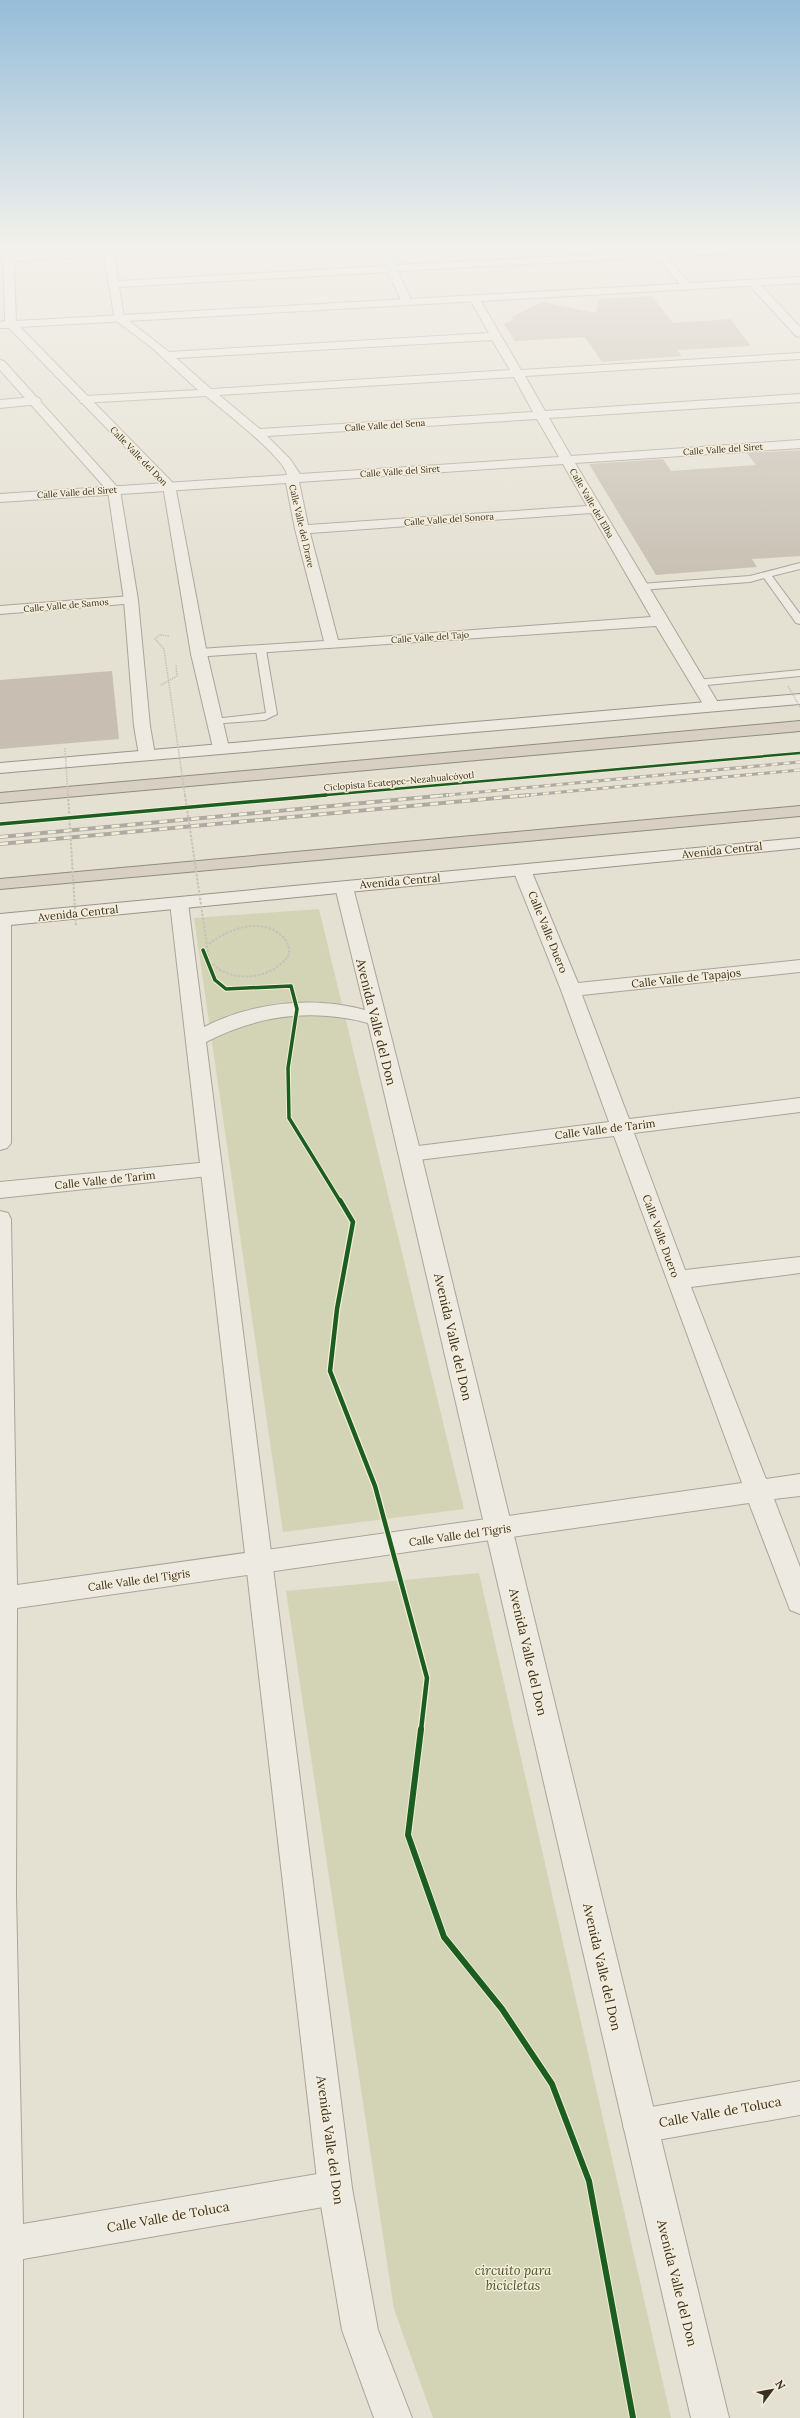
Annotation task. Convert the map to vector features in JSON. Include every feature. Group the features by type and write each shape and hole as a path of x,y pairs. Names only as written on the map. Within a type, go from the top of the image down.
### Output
{"highway":[{"path":"0,798 800,726"},
{"path":"0,884 800,811"}],"street":[{"name":"Calle Valle del Don","path":"42,360 85,400 169,485 199,654 221,748"},
{"name":"Calle Valle del Drave","path":"174,360 208,393 257,433 290,466 294,472 292,479 302,529 332,644"},
{"name":"Calle Valle del Elba","path":"509,360 696,683 712,706"},
{"path":"85,400 740,360"},
{"path":"0,363 114,490 131,600 142,726 147,755"},
{"name":"Calle Valle del Sena","path":"257,433 800,398"},
{"path":"0,404 35,401"},
{"name":"Calle Valle del Siret","path":"0,498 169,485 292,479 800,444"},
{"name":"Calle Valle del Sonora","path":"302,529 596,509"},
{"name":"Calle Valle de Samos","path":"0,610 131,600"},
{"name":"Calle Valle del Tajo","path":"199,654 660,621"},
{"path":"0,768 800,699"},
{"name":"Avenida Central","path":"1,920 800,842"},
{"name":"Calle Valle Duero","path":"522,870 571,990 622,1126 677,1280 800,1602"},
{"name":"Avenida Valle del Don","path":"344,886 375,1019 410,1154 710,2418"},
{"name":"Avenida Valle del Don","path":"179,903 198,962 196,1039 210,1170 335,2188 360,2330 393,2418"},
{"path":"0,1143 1,920"},
{"name":"Calle Valle de Tapajos","path":"571,990 800,966"},
{"path":"196,1039 216,1027 246,1017 286,1009 322,1009 354,1012 375,1019"},
{"name":"Calle Valle de Tarim","path":"410,1154 622,1126 800,1105"},
{"name":"Calle Valle de Tarim","path":"0,1190 210,1170"},
{"path":"0,1219 2,1372 0,1895 4,2418"},
{"path":"677,1280 800,1265"},
{"name":"Calle Valle del Tigris","path":"2,1599 258,1564 800,1485"},
{"name":"Calle Valle de Toluca","path":"640,2126 800,2098"},
{"name":"Calle Valle de Toluca","path":"3,2245 335,2188"}],"lane":[{"path":"640,586 732,580 766,575 800,566"},
{"path":"766,575 800,621"},
{"path":"214,722 265,717 272,714 261,650"},
{"path":"696,683 800,673"}],"path":[{"path":"172,641 169,636 158,635 155,639 164,649 198,962"},
{"path":"161,692 161,685 177,676 176,661"},
{"path":"788,686 800,707"},
{"path":"65,748 76,926"},
{"path":"178,808 194,807"},
{"path":"62,819 78,817"},
{"path":"244,927 268,929 285,939 289,946 289,954 282,964 269,973 257,976 233,975 198,962 222,934 244,927"}],"green space":[{"path":"319,909 464,1509 283,1532 194,918"},
{"name":"circuito para bicicletas","path":"479,1573 671,2418 433,2418 394,2309 286,1591"}],"building":[{"path":"601,360 631,360 602,362"},
{"path":"800,450 800,556 752,559 757,567 656,575 589,464 663,459 671,471 756,465 747,453"},
{"path":"112,671 119,739 0,749 0,680"}],"railway":[{"path":"437,796 800,762"},
{"path":"519,796 800,770"},
{"path":"0,837 448,795"},
{"path":"0,844 529,795"}],"cycle path":[{"name":"Ciclopista Ecatepec-Nezahualcóyotl","path":"0,824 800,753"},
{"path":"203,950 215,980 226,989 291,986 297,1009 288,1068 289,1118 353,1222 337,1309 330,1371 356,1441 375,1486 427,1678 408,1835 444,1937 502,2009 552,2084 589,2181 633,2418"}]}
